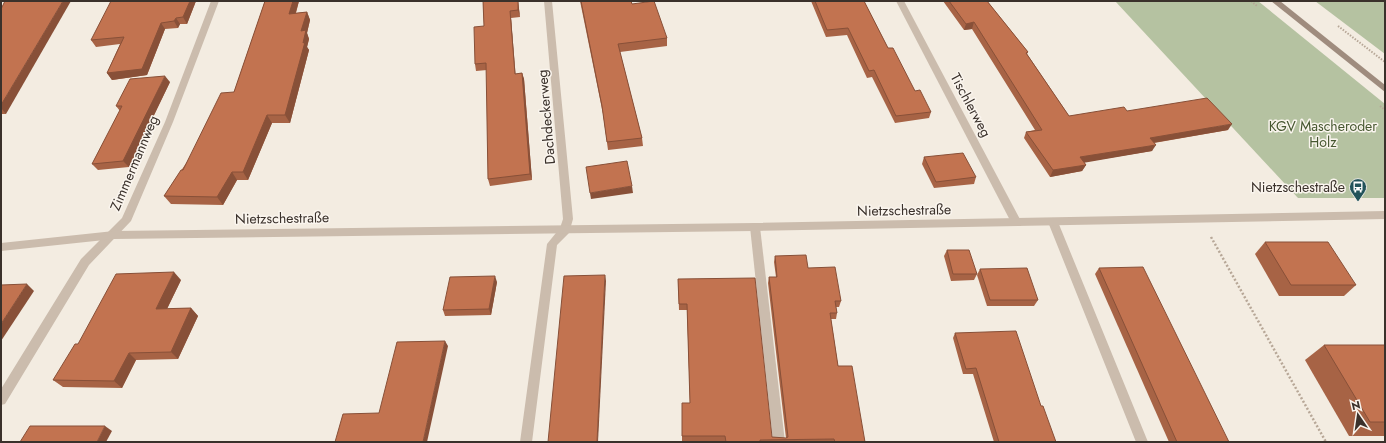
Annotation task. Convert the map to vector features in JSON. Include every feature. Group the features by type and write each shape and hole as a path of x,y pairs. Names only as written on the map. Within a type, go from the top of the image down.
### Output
{"main road":[{"path":"1275,1 1385,89"}],"street":[{"name":"Zimmermannweg","path":"1,400 85,262 101,245 114,235 126,221 136,203 215,1"},
{"name":"Dachdeckerweg","path":"548,1 568,208 565,230"},
{"name":"Tischlerweg","path":"900,1 1017,223"},
{"name":"Nietzschestraße","path":"1,247 114,235 755,228 1385,215"},
{"path":"1053,222 1142,442"},
{"path":"755,228 779,442"},
{"path":"526,442 552,244 565,230"}],"path":[{"path":"1336,24 1385,62"},
{"path":"1201,219 1326,442"}],"green space":[{"name":"KGV Mascheroder Holz","path":"1115,1 1258,1 1385,104 1385,198 1298,198"},
{"path":"1315,1 1385,1 1385,54"}],"building":[{"path":"5,1 63,1 1,105 1,9"},
{"path":"111,1 190,1 183,17 176,18 174,21 161,23 142,69 107,73 124,37 91,40"},
{"path":"265,1 293,1 289,14 307,12 301,31 306,30 303,43 305,42 285,115 267,115 243,172 232,172 217,197 164,196 181,170 183,170 221,93 234,92"},
{"path":"483,1 518,1 518,10 510,11 515,74 522,73 530,174 488,179 486,63 475,64 474,27 484,26"},
{"path":"581,1 631,1 632,4 654,1 667,38 618,44 642,138 607,142 602,106"},
{"path":"815,1 864,1 888,48 893,48 915,91 920,90 931,112 896,116 874,70 869,71 848,28 827,30"},
{"path":"949,1 987,1 1028,52 1026,53 1069,116 1124,107 1127,111 1207,98 1232,124 1150,138 1156,145 1080,157 1086,165 1053,170 1026,132 1042,130 974,22 966,24"},
{"path":"165,76 123,161 92,164 122,106 116,106 130,79"},
{"path":"963,153 976,177 936,182 924,157"},
{"path":"627,161 632,186 590,193 586,167"},
{"path":"1265,242 1328,242 1356,285 1291,285"},
{"path":"947,250 969,250 977,274 953,274"},
{"path":"806,255 808,268 835,267 841,301 835,301 837,313 830,313 838,366 852,366 865,442 835,442 834,439 726,442 725,436 682,436 682,403 690,403 687,304 679,304 678,279 755,278 772,437 786,438 788,437 769,277 777,277 775,256"},
{"path":"1143,267 1229,442 1177,442 1099,268"},
{"path":"1027,268 1038,300 990,300 980,269"},
{"path":"174,272 156,309 191,308 171,352 129,353 114,381 53,380 75,344 78,344 116,274"},
{"path":"605,275 597,442 548,442 564,276"},
{"path":"495,276 489,309 443,310 450,277"},
{"path":"27,284 1,324 1,285"},
{"path":"1016,331 1041,406 1043,406 1056,442 999,442 976,368 966,369 955,333"},
{"path":"445,341 423,442 335,442 343,414 379,413 397,342"},
{"path":"1324,345 1385,345 1385,422 1370,422"},
{"path":"30,426 105,426 97,442 20,442"}],"place":[{"name":"Nietzschestraße","path":"1358,202"}]}
